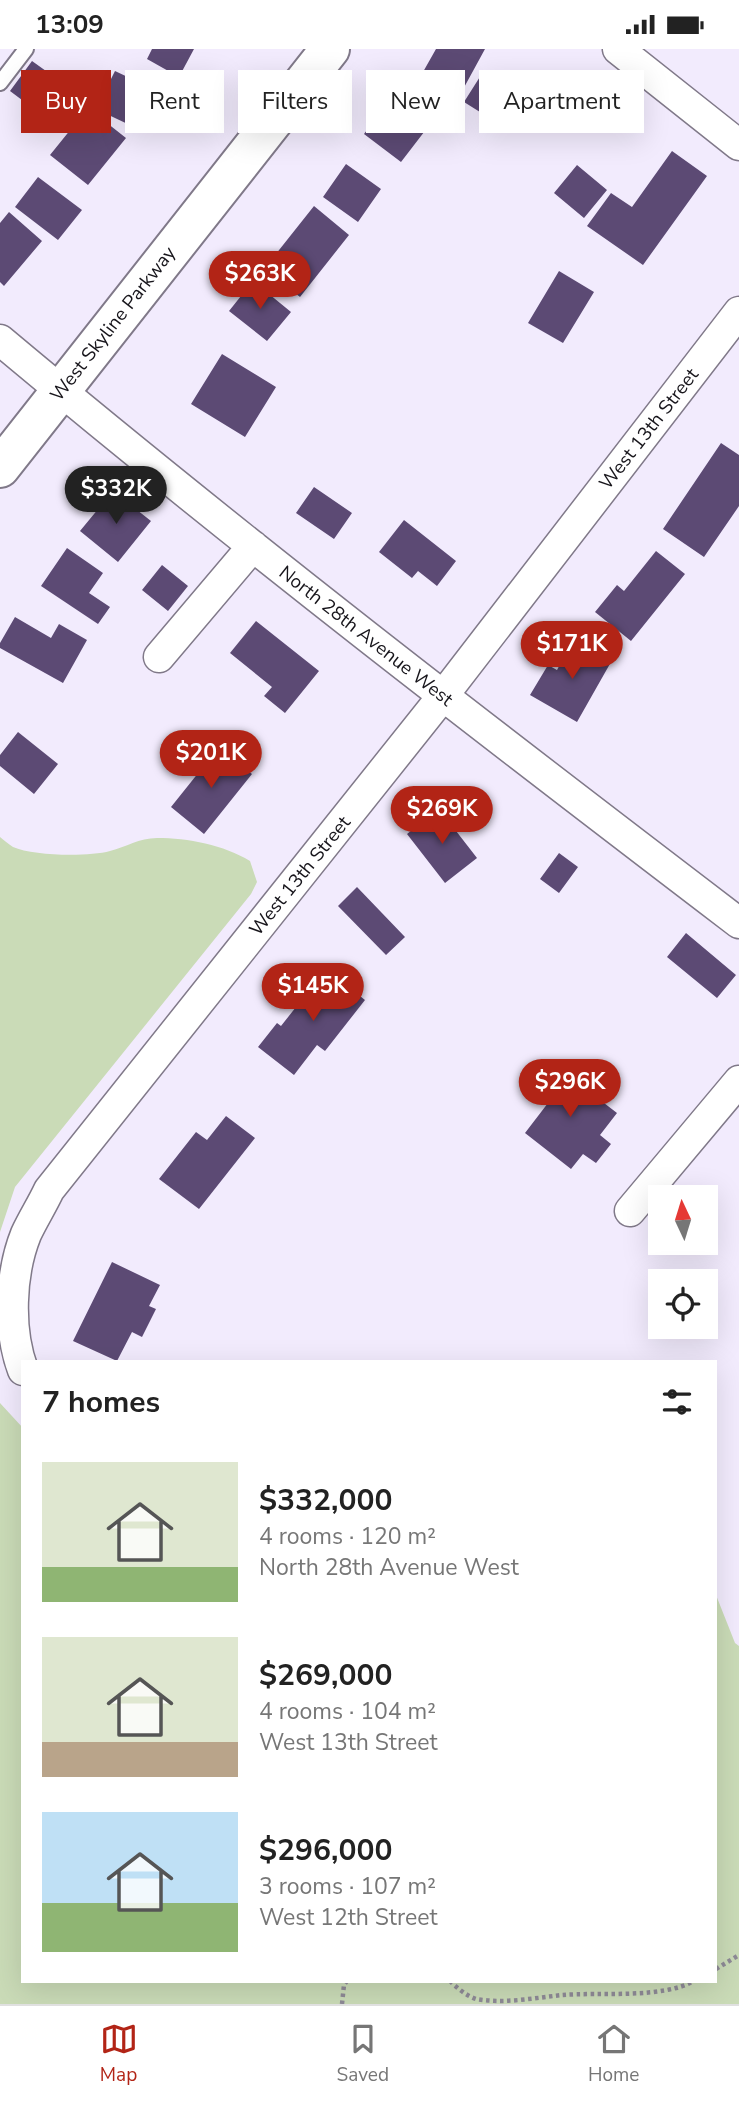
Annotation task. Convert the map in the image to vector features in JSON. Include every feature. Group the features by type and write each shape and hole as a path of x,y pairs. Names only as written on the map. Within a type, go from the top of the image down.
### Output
{"street":[{"name":"West Skyline Parkway","path":"0,468 330,49"},
{"path":"618,49 739,145"},
{"name":"West 13th Street","path":"21,1365 17,1354 14,1322 18,1261 26,1235 50,1191 442,697 739,312"},
{"name":"North 28th Avenue West","path":"0,341 442,697 739,923"},
{"path":"159,657 253,547"},
{"path":"630,1211 739,1081"}],"lane":[{"path":"0,83 26,49"}],"path":[{"path":"717,1968 739,1955"},
{"path":"342,2004 346,1983"},
{"path":"452,1983 477,1999 516,2003 560,1995 645,1992 690,1983"}],"green space":[{"path":"0,837 22,850 61,855 100,853 150,838 193,841 229,851 250,861 257,882 251,894 15,1187 0,1232"},
{"path":"0,1403 21,1426 21,1983 717,1983 717,1598 735,1643 739,1646 739,2004 0,2004"}],"building":[{"path":"152,49 194,49 183,70 167,70 147,59"},
{"path":"436,49 485,49 465,86 465,70 424,70"},
{"path":"32,61 45,70 25,70"},
{"path":"115,71 125,76 125,123 111,116 111,79"},
{"path":"21,76 21,99 10,91"},
{"path":"479,78 479,111 465,100"},
{"path":"111,126 126,138 88,185 50,155 68,133 111,133"},
{"path":"366,131 423,133 401,162 364,134"},
{"path":"672,151 707,176 643,265 587,226 611,193 632,207"},
{"path":"346,164 381,189 358,222 323,197"},
{"path":"577,165 607,190 584,218 554,193"},
{"path":"38,177 82,210 58,240 15,207"},
{"path":"314,206 349,235 300,297 264,269"},
{"path":"9,212 42,241 4,286 0,282 0,223"},
{"path":"559,271 594,292 563,343 528,323"},
{"path":"253,281 291,312 267,341 229,311"},
{"path":"222,354 276,387 245,437 191,404"},
{"path":"721,443 739,455 739,506 704,557 663,529"},
{"path":"314,487 352,513 334,539 296,513"},
{"path":"113,491 151,521 118,562 80,531"},
{"path":"404,520 456,561 437,586 418,571 412,578 379,552"},
{"path":"67,548 103,573 89,593 110,607 98,624 41,586"},
{"path":"656,551 685,574 631,641 595,612 617,585 624,591"},
{"path":"162,565 188,586 168,611 142,590"},
{"path":"15,617 51,638 59,624 87,640 63,683 0,648 0,643"},
{"path":"256,621 319,671 285,713 264,696 272,687 230,653"},
{"path":"573,640 611,662 577,722 530,695 548,665 557,670"},
{"path":"18,732 58,764 34,794 0,766 0,755"},
{"path":"219,747 252,774 204,834 171,807"},
{"path":"439,809 477,858 445,883 407,834"},
{"path":"559,853 578,867 559,893 540,879"},
{"path":"357,887 405,937 386,955 338,906"},
{"path":"686,933 736,975 717,998 667,957"},
{"path":"326,969 365,1000 325,1051 317,1045 294,1075 258,1047 277,1023 281,1026"},
{"path":"552,1063 617,1113 600,1135 611,1144 596,1163 583,1154 571,1169 525,1133 548,1103 532,1090"},
{"path":"226,1116 255,1138 199,1209 159,1179 196,1132 207,1140"},
{"path":"112,1262 160,1285 149,1306 156,1309 142,1337 132,1332 118,1360 73,1341"}]}
